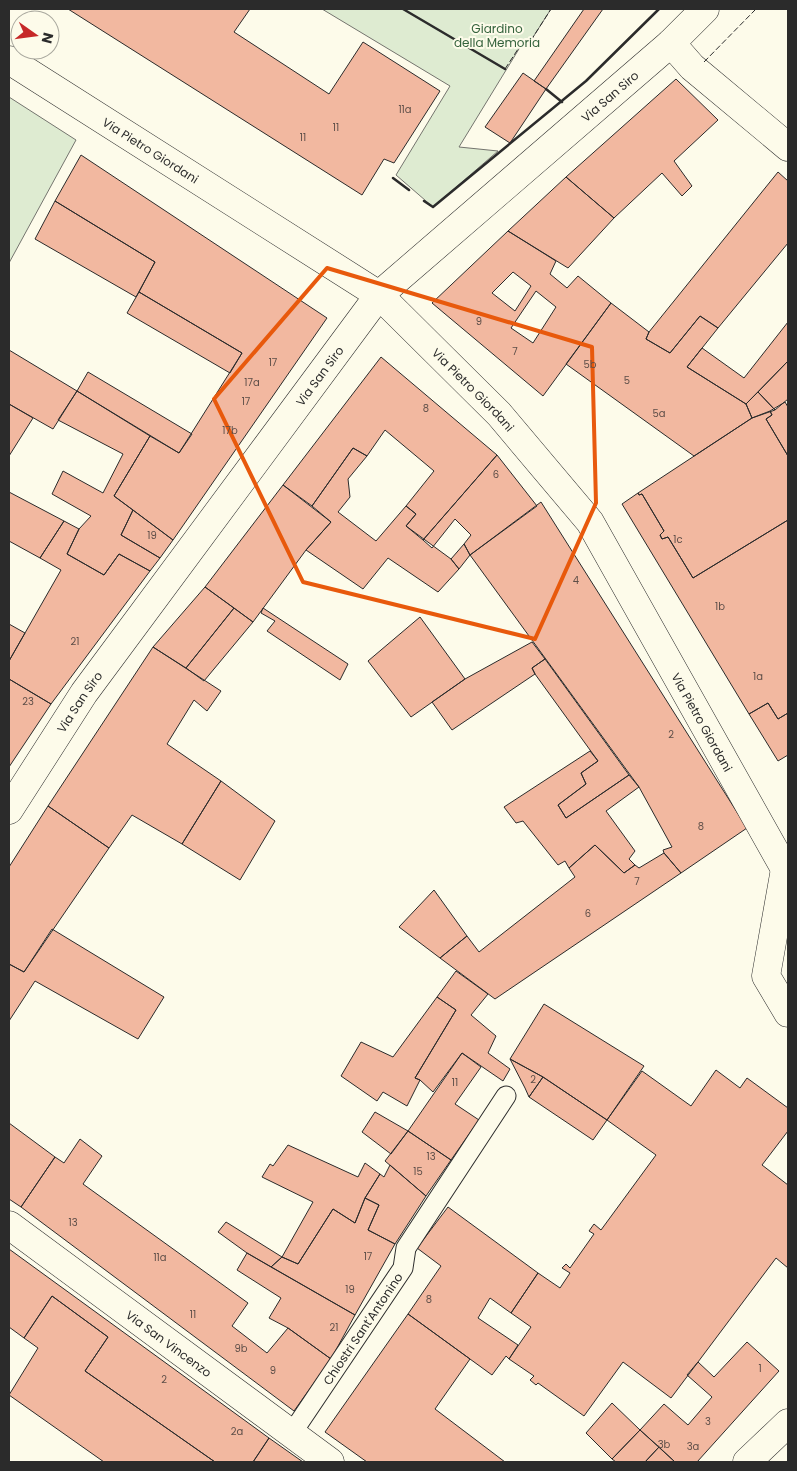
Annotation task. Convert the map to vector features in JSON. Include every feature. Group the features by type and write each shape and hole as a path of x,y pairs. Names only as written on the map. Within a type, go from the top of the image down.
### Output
{"street":[{"name":"Via San Siro","path":"9,810 84,693 379,295 671,43 705,9"},
{"path":"671,43 692,67 788,147"},
{"name":"Via Pietro Giordani","path":"9,60 379,295 499,414 590,522 786,867"},
{"path":"786,867 766,976 788,1013"},
{"name":"Via San Vincenzo","path":"9,1225 330,1462"},
{"path":"747,1462 788,1423"}],"lane":[{"name":"Chiostri Sant'Antonino","path":"292,1433 403,1268 406,1248 506,1096"}],"highlighted area":[{"path":"327,268 592,347 596,503 535,639 303,582 214,399"}],"green space":[{"name":"Giardino della Memoria","path":"322,9 551,9 528,45 522,44 459,147 498,151 433,207 396,175 450,86"},
{"path":"9,97 76,140 9,263"}],"building":[{"path":"68,9 250,9 234,32 329,94 363,42 440,91 394,163 384,159 362,195"},
{"path":"584,9 603,9 546,89 534,81"},
{"path":"523,73 546,89 510,143 485,127"},
{"path":"676,79 718,120 674,161 692,186 682,196 662,173 614,218 566,177"},
{"path":"81,155 327,318 173,540 114,496 150,436 179,453 242,353 139,292 155,262 55,201"},
{"path":"778,172 788,181 788,243 718,328 700,316 670,353 646,339 649,332"},
{"path":"566,177 614,218 568,268 508,231"},
{"path":"55,201 155,262 136,297 35,239"},
{"path":"508,231 556,261 550,274 567,288 578,276 611,303 543,396 432,303","holes":["513,272 531,286 515,311 492,293","536,291 556,307 533,343 511,328"]},
{"path":"139,292 242,353 230,373 127,313"},
{"path":"611,303 649,332 646,339 670,353 700,316 718,328 687,367 746,404 752,418 694,456 566,364"},
{"path":"788,322 788,361 746,404 687,367 702,348 744,378"},
{"path":"9,350 77,391 53,429 9,404"},
{"path":"381,357 497,455 423,540 406,526 416,514 406,506 434,471 385,430 367,456 353,448 312,506 283,485"},
{"path":"788,361 788,399 775,410 758,392"},
{"path":"88,372 192,434 179,453 77,391"},
{"path":"77,391 150,436 114,496 133,510 121,535 160,558 150,571 119,554 104,575 67,554 79,529 91,516 52,494 63,471 103,493 123,454 58,420"},
{"path":"758,392 775,410 752,418 746,404"},
{"path":"785,402 788,407 788,456 766,419 772,415 770,411"},
{"path":"9,404 33,418 9,456"},
{"path":"770,411 772,415 766,419 788,456 788,520 693,578 668,537 662,539 660,535 664,531 642,494 639,495 638,493 752,418"},
{"path":"353,448 367,456 348,479 350,497 338,512 376,541 406,506 416,514 406,526 451,559 459,569 438,592 388,558 363,589 306,550 331,522 312,506"},
{"path":"497,455 537,506 470,555 464,544 471,535 455,519 432,548 423,540"},
{"path":"283,485 331,522 306,550 253,622 205,587"},
{"path":"9,492 64,521 40,558 9,541"},
{"path":"638,493 639,495 642,494 664,531 660,535 662,539 668,537 693,578 788,520 788,713 778,719 768,703 749,714 622,504"},
{"path":"541,502 747,828 681,873 664,853 663,850 672,847 639,787 470,555"},
{"path":"133,510 173,540 160,558 121,535"},
{"path":"64,521 79,529 67,554 104,575 119,554 150,571 51,704 9,679 9,661 61,570 40,558"},
{"path":"464,544 470,555 459,569 451,559"},
{"path":"205,587 234,608 186,668 153,647"},
{"path":"234,608 253,622 204,681 186,668"},
{"path":"263,608 348,664 340,680 267,631 275,621 261,613"},
{"path":"420,617 465,679 411,717 368,661"},
{"path":"9,624 25,633 9,661"},
{"path":"532,642 545,659 532,668 535,674 452,730 432,702 465,679"},
{"path":"153,647 221,691 207,711 194,700 167,744 221,781 182,844 132,815 109,848 48,806"},
{"path":"545,659 629,775 566,818 558,805 586,784 581,773 598,761 535,674 532,668"},
{"path":"9,679 51,704 9,767"},
{"path":"768,703 778,719 788,713 788,755 778,761 749,714"},
{"path":"590,751 598,761 581,773 586,784 558,805 566,818 629,775 639,787 606,811 635,851 629,859 635,865 624,873 595,845 569,868 565,861 558,865 523,821 516,823 504,807"},
{"path":"221,781 275,821 240,880 182,844"},
{"path":"48,806 109,848 24,972 9,964 9,867"},
{"path":"595,845 624,873 635,865 639,868 664,853 681,873 495,999 440,958 467,936 479,952 575,877 569,868"},
{"path":"434,890 467,936 440,958 399,927"},
{"path":"52,929 164,997 138,1039 35,981 9,1021 9,964 24,972"},
{"path":"456,971 488,994 471,1015 496,1036 488,1053 510,1069 503,1081 462,1053 433,1092 415,1078 456,1010 437,997"},
{"path":"437,997 456,1010 415,1078 420,1080 407,1106 383,1092 377,1101 341,1076 361,1042 393,1057"},
{"path":"544,1004 644,1066 607,1120 543,1077 510,1059"},
{"path":"462,1053 481,1067 455,1104 479,1120 451,1160 408,1131"},
{"path":"510,1059 543,1077 529,1097 525,1088"},
{"path":"716,1070 740,1088 747,1078 788,1108 788,1131 762,1165 788,1185 788,1268 776,1258 671,1398 623,1362 584,1416 538,1383 536,1385 530,1380 534,1376 509,1359 531,1327 511,1313 538,1273 560,1288 570,1273 562,1268 566,1264 570,1268 594,1234 589,1231 594,1224 601,1230 656,1155 607,1120 642,1071 691,1106"},
{"path":"543,1077 607,1120 593,1140 529,1097"},
{"path":"375,1112 408,1131 391,1154 362,1132"},
{"path":"9,1123 55,1157 21,1207 9,1199"},
{"path":"408,1131 451,1160 426,1196 385,1161"},
{"path":"80,1139 102,1156 83,1184 248,1303 232,1326 267,1353 288,1328 331,1359 294,1411 21,1207 55,1157 64,1163"},
{"path":"288,1145 358,1177 365,1163 380,1174 365,1198 355,1223 333,1209 298,1264 282,1257 313,1202 262,1177 270,1164 273,1166"},
{"path":"390,1165 426,1196 395,1244 368,1230 379,1205 365,1198 380,1174 384,1177"},
{"path":"365,1198 379,1205 368,1230 395,1244 355,1315 271,1267 282,1257 298,1264 333,1209 355,1223"},
{"path":"448,1207 538,1273 511,1313 490,1298 478,1318 518,1345 509,1359 506,1356 492,1375 408,1314 441,1266 417,1248"},
{"path":"226,1222 282,1257 271,1267 247,1253 218,1232"},
{"path":"9,1249 269,1438 253,1462 215,1462 85,1371 108,1337 52,1296 24,1338 9,1327"},
{"path":"247,1253 355,1315 331,1359 288,1328 269,1318 281,1298 237,1270"},
{"path":"52,1296 108,1337 85,1371 215,1462 104,1462 9,1395 38,1348 24,1338"},
{"path":"408,1314 470,1359 435,1409 505,1462 367,1462 325,1432"},
{"path":"747,1342 779,1371 697,1462 675,1462 640,1430 664,1404 688,1425 712,1397 687,1375 698,1362 714,1377"},
{"path":"612,1403 640,1430 612,1459 586,1433"},
{"path":"640,1430 659,1447 645,1462 616,1462 612,1459"},
{"path":"269,1438 303,1462 253,1462"},
{"path":"659,1447 675,1462 645,1462"}],"fence":[{"path":"505,69 522,43 528,45 551,9"},
{"path":"704,62 756,9"}],"wall":[{"path":"403,9 505,69"},
{"path":"424,201 433,207 586,81 659,9"},
{"path":"546,89 562,102"},
{"path":"393,178 409,190"}]}
